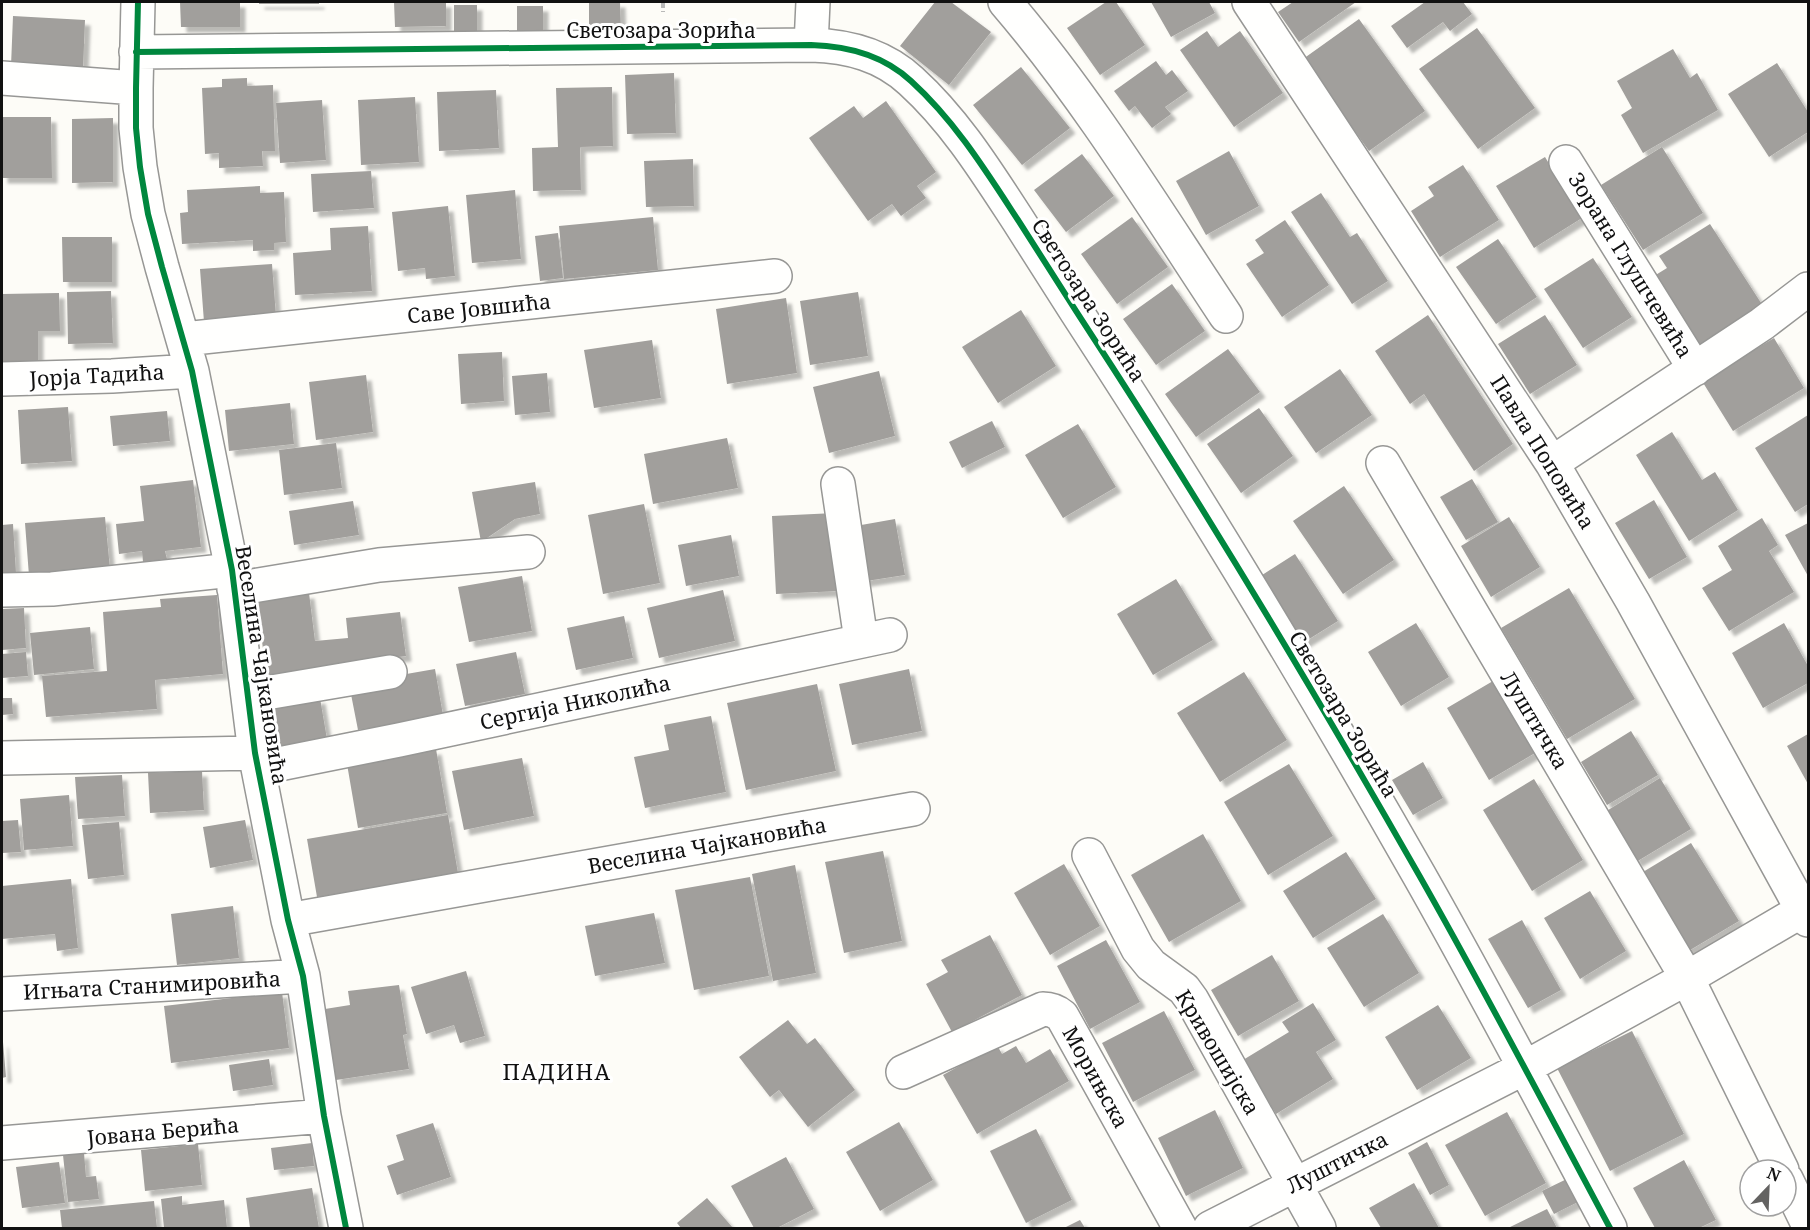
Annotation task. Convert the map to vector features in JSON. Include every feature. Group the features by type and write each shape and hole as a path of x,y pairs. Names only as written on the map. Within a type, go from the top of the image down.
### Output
{"street":[{"name":"Веселина Чајкановића","path":"138,2 136,128 140,167 148,214 192,371 233,579 257,760 288,920 303,976 324,1116 346,1228"},
{"path":"811,45 813,2"},
{"path":"1005,2 1036,39 1099,126 1226,316"},
{"name":"Павла Поповића","path":"1249,2 1552,463 1806,915"},
{"name":"Светозара Зорића","path":"136,52 811,45 860,51 897,69 942,113 978,158 1150,426 1318,701 1420,877 1610,1228"},
{"path":"2,78 136,88"},
{"name":"Зорана Глушчевића","path":"1566,162 1695,369"},
{"name":"Саве Јовшића","path":"184,339 775,276"},
{"path":"1552,463 1762,324 1809,289"},
{"name":"Јорја Тадића","path":"2,379 192,371"},
{"name":"Луштичка","path":"1383,463 1687,978 1776,1158"},
{"name":"Сергија Николића","path":"2,758 257,760 399,740 876,637 838,484"},
{"path":"2,590 233,579 528,552"},
{"path":"248,696 390,672"},
{"name":"Веселина Чајкановића","path":"288,920 913,808"},
{"name":"Кривошијска","path":"1089,855 1138,949 1152,965 1184,989 1192,1000 1319,1228"},
{"name":"Луштичка","path":"1210,1228 1524,1068 1806,915"},
{"name":"Игњата Станимировића","path":"2,994 303,976"},
{"name":"Морињска","path":"903,1072 1043,1009 1058,1012 1180,1228"},
{"name":"Јована Берића","path":"2,1143 324,1116"},
{"path":"1798,1202 1809,1224"}],"building":[{"path":"180,2 240,2 240,27 181,27"},
{"path":"259,2 319,2 319,4 259,4"},
{"path":"394,2 446,2 446,26 395,27"},
{"path":"620,2 621,32 589,33 589,3"},
{"path":"935,2 951,2 991,32 949,85 900,46"},
{"path":"1106,2 1116,2 1145,45 1100,75 1067,28"},
{"path":"1151,2 1209,2 1215,13 1171,37"},
{"path":"1293,2 1356,2 1299,42 1278,12"},
{"path":"1425,2 1463,2 1472,14 1450,31 1443,22 1407,48 1391,26"},
{"path":"454,5 477,5 477,35 454,34"},
{"path":"517,6 543,6 543,36 517,36"},
{"path":"13,16 85,20 83,69 11,66"},
{"path":"1359,19 1425,111 1369,151 1303,59"},
{"path":"1477,28 1535,108 1478,149 1419,69"},
{"path":"1207,31 1218,47 1240,31 1283,93 1234,127 1180,50"},
{"path":"1673,49 1690,78 1697,73 1718,110 1643,153 1621,115 1632,108 1617,81"},
{"path":"1156,61 1166,75 1172,70 1188,91 1165,107 1171,114 1152,128 1135,106 1129,111 1114,91"},
{"path":"1777,63 1808,112 1808,132 1769,157 1728,94"},
{"path":"1021,67 1070,128 1022,165 973,105"},
{"path":"674,73 676,133 627,134 625,75"},
{"path":"247,78 247,86 273,85 275,151 262,151 263,166 219,168 219,153 205,154 202,88 222,87 222,79"},
{"path":"612,87 613,146 580,147 581,190 533,191 532,148 558,147 556,88"},
{"path":"496,90 499,148 439,151 437,92"},
{"path":"415,97 419,162 361,165 358,100"},
{"path":"322,100 326,160 280,163 276,103"},
{"path":"886,101 936,172 917,186 926,198 901,216 892,204 868,221 809,138 854,106 863,118"},
{"path":"2,117 51,117 52,178 2,178"},
{"path":"113,118 113,182 72,183 72,119"},
{"path":"1662,147 1703,213 1643,250 1601,185"},
{"path":"1229,151 1259,206 1206,235 1176,181"},
{"path":"1082,154 1114,196 1066,232 1034,190"},
{"path":"1545,157 1582,218 1534,248 1496,186"},
{"path":"693,159 694,206 646,207 644,161"},
{"path":"1463,165 1499,220 1440,257 1411,211 1434,196 1428,187"},
{"path":"371,171 374,208 313,212 311,174"},
{"path":"260,186 260,193 284,192 286,242 274,243 274,250 253,251 253,240 182,244 180,213 188,212 187,190"},
{"path":"515,190 521,259 472,263 466,195"},
{"path":"1321,193 1350,237 1357,233 1388,281 1352,304 1291,212"},
{"path":"448,206 455,276 426,279 425,268 398,271 392,212"},
{"path":"653,217 658,270 564,279 559,226"},
{"path":"1132,217 1168,267 1117,304 1081,254"},
{"path":"1285,220 1329,285 1282,317 1246,264 1264,253 1255,240"},
{"path":"1710,224 1763,306 1699,347 1654,276 1667,268 1659,256"},
{"path":"368,226 372,291 295,295 293,253 331,250 330,228"},
{"path":"558,233 563,278 540,281 535,236"},
{"path":"62,237 112,237 112,282 63,282"},
{"path":"1498,239 1537,297 1496,324 1456,267"},
{"path":"1593,258 1632,317 1583,348 1544,289"},
{"path":"272,264 276,316 204,322 200,269"},
{"path":"1172,284 1205,331 1156,365 1123,319"},
{"path":"111,291 113,343 68,344 67,292"},
{"path":"858,292 868,356 810,365 800,301"},
{"path":"59,293 60,331 38,331 38,367 2,367 2,294"},
{"path":"786,298 797,373 727,384 716,309"},
{"path":"1021,310 1056,366 998,403 962,347"},
{"path":"1428,315 1513,444 1474,471 1424,394 1410,404 1375,351"},
{"path":"1545,315 1577,365 1530,394 1498,344"},
{"path":"1774,338 1804,388 1733,431 1702,381"},
{"path":"652,340 661,398 594,408 584,350"},
{"path":"1228,349 1260,392 1196,437 1165,394"},
{"path":"502,352 504,401 461,404 458,354"},
{"path":"1340,369 1372,415 1316,453 1284,407"},
{"path":"879,371 895,436 829,453 813,387"},
{"path":"547,373 550,412 515,415 512,376"},
{"path":"366,375 373,432 316,440 309,382"},
{"path":"290,403 294,444 229,451 225,410"},
{"path":"68,407 72,461 21,464 18,410"},
{"path":"1259,408 1293,456 1241,493 1207,444"},
{"path":"167,411 170,441 113,446 110,416"},
{"path":"1808,415 1808,504 1795,512 1755,448"},
{"path":"992,421 1005,447 962,468 949,442"},
{"path":"1078,424 1116,487 1063,518 1025,455"},
{"path":"1672,432 1702,480 1715,472 1738,510 1689,541 1636,455"},
{"path":"727,438 738,488 653,504 644,454"},
{"path":"336,443 342,488 284,495 279,450"},
{"path":"1472,479 1498,522 1466,540 1440,497"},
{"path":"193,480 201,547 165,551 167,559 143,562 142,551 119,554 116,524 144,521 140,486"},
{"path":"535,482 540,514 515,519 481,542 472,492"},
{"path":"1344,486 1394,560 1343,594 1293,521"},
{"path":"1654,500 1687,557 1649,579 1615,523"},
{"path":"353,501 359,535 294,545 289,511"},
{"path":"644,504 660,583 603,594 588,515"},
{"path":"835,513 839,591 776,594 772,516"},
{"path":"105,517 110,569 29,576 25,523"},
{"path":"1509,517 1540,567 1491,597 1461,546"},
{"path":"1762,518 1778,545 1769,551 1794,592 1729,631 1702,588 1732,570 1718,546"},
{"path":"895,519 905,575 860,582 850,527"},
{"path":"1808,523 1808,576 1785,535"},
{"path":"13,524 16,573 2,574 2,525"},
{"path":"731,535 739,576 686,586 678,545"},
{"path":"1295,554 1338,621 1301,644 1259,577"},
{"path":"522,576 532,631 469,642 458,587"},
{"path":"1176,579 1213,640 1153,675 1117,614"},
{"path":"1569,588 1635,699 1567,739 1501,628"},
{"path":"723,590 735,641 659,658 647,608"},
{"path":"309,593 315,641 348,638 346,618 400,612 406,656 360,662 267,683 257,599"},
{"path":"217,595 223,674 155,680 157,709 46,717 42,676 107,671 103,612 161,607 160,599"},
{"path":"24,608 26,648 2,650 2,609"},
{"path":"624,616 633,658 576,670 567,628"},
{"path":"1416,623 1449,677 1401,706 1368,652"},
{"path":"1784,623 1808,666 1808,683 1763,708 1732,653"},
{"path":"90,627 94,669 34,675 30,633"},
{"path":"26,652 28,676 2,678 2,654"},
{"path":"516,652 525,694 465,706 456,664"},
{"path":"435,669 443,715 358,730 349,684"},
{"path":"909,669 922,731 852,745 839,684"},
{"path":"1244,672 1287,740 1220,782 1177,713"},
{"path":"1493,681 1535,753 1489,780 1447,708"},
{"path":"817,684 836,771 746,790 727,703"},
{"path":"2,698 12,698 13,714 2,715"},
{"path":"320,698 327,739 279,747 272,706"},
{"path":"711,716 726,792 645,808 634,757 669,750 664,725"},
{"path":"1631,731 1658,775 1607,805 1581,762"},
{"path":"1808,734 1808,784 1787,746"},
{"path":"436,749 447,813 358,828 347,764"},
{"path":"522,758 534,816 464,830 452,771"},
{"path":"1423,762 1443,798 1413,815 1392,780"},
{"path":"1289,764 1333,836 1268,875 1224,802"},
{"path":"202,771 204,810 150,813 148,773"},
{"path":"122,775 125,816 78,819 75,777"},
{"path":"1660,778 1691,829 1636,862 1605,812"},
{"path":"1534,779 1583,860 1532,891 1483,810"},
{"path":"69,795 73,846 24,850 20,799"},
{"path":"448,815 458,873 317,897 307,839"},
{"path":"18,820 21,852 2,853 2,821"},
{"path":"245,820 253,860 210,868 203,827"},
{"path":"119,822 124,875 88,879 82,825"},
{"path":"1203,834 1241,901 1169,942 1131,875"},
{"path":"1691,843 1739,921 1685,953 1638,875"},
{"path":"883,851 902,941 844,953 825,862"},
{"path":"1346,852 1376,899 1313,938 1283,891"},
{"path":"1064,864 1100,926 1050,955 1014,893"},
{"path":"795,865 816,973 773,981 752,874"},
{"path":"750,877 769,976 694,990 675,890"},
{"path":"71,879 78,948 57,951 55,934 2,939 2,886"},
{"path":"1590,891 1626,951 1580,979 1544,918"},
{"path":"233,906 239,958 177,965 171,914"},
{"path":"654,913 665,963 595,976 585,926"},
{"path":"1383,914 1419,973 1364,1007 1327,948"},
{"path":"1522,920 1561,990 1528,1008 1488,939"},
{"path":"990,935 1022,995 952,1032 926,984 948,972 941,960"},
{"path":"1106,940 1140,1002 1090,1029 1057,966"},
{"path":"1272,955 1299,1001 1238,1036 1211,990"},
{"path":"466,971 485,1036 460,1043 454,1025 426,1034 411,987"},
{"path":"399,985 407,1034 403,1035 409,1069 336,1080 325,1009 350,1005 348,991"},
{"path":"282,992 289,1048 171,1063 164,1006"},
{"path":"1313,1003 1336,1040 1316,1052 1333,1079 1276,1114 1243,1060 1289,1032 1282,1022"},
{"path":"1438,1005 1471,1058 1417,1090 1385,1037"},
{"path":"1164,1011 1195,1070 1133,1102 1102,1043"},
{"path":"788,1020 807,1044 815,1038 855,1090 808,1127 779,1090 770,1097 739,1057"},
{"path":"1632,1031 1684,1134 1610,1171 1557,1068"},
{"path":"2,1042 6,1077 2,1078"},
{"path":"997,1045 1002,1054 1016,1046 1026,1063 1050,1049 1069,1081 977,1134 943,1075"},
{"path":"269,1059 273,1085 233,1091 229,1065"},
{"path":"1215,1110 1243,1168 1186,1196 1158,1138"},
{"path":"1507,1112 1546,1183 1485,1216 1445,1145"},
{"path":"899,1122 933,1180 880,1211 846,1152"},
{"path":"433,1123 451,1177 397,1195 387,1166 404,1160 396,1135"},
{"path":"1036,1129 1072,1200 1026,1223 990,1151"},
{"path":"1427,1142 1449,1185 1430,1195 1408,1153"},
{"path":"312,1143 314,1166 274,1170 271,1148"},
{"path":"198,1144 202,1185 145,1191 141,1150"},
{"path":"84,1153 86,1177 96,1176 99,1199 68,1202 63,1155"},
{"path":"786,1157 814,1209 777,1228 754,1228 731,1186"},
{"path":"1684,1160 1716,1220 1699,1228 1655,1228 1633,1188"},
{"path":"59,1162 65,1203 22,1208 16,1167"},
{"path":"1573,1176 1584,1199 1554,1214 1542,1191"},
{"path":"1414,1183 1439,1228 1381,1228 1369,1208"},
{"path":"312,1188 319,1228 250,1228 246,1198"},
{"path":"182,1196 182,1205 224,1200 227,1228 164,1228 161,1199"},
{"path":"707,1198 733,1228 681,1228 677,1223"},
{"path":"154,1201 157,1228 62,1228 60,1210"},
{"path":"1547,1209 1557,1228 1508,1228"},
{"path":"1080,1220 1085,1228 1064,1228"}],"cycle path":[{"path":"138,2 136,128 140,167 148,214 192,371 232,570 255,753 288,920 303,976 324,1116 346,1228"},
{"path":"136,52 811,45 852,50 877,58 900,72 942,113 982,165 1153,430 1231,556 1419,875 1610,1228"}],"district":[{"name":"ПАДИНА","path":"557,1071"}]}
